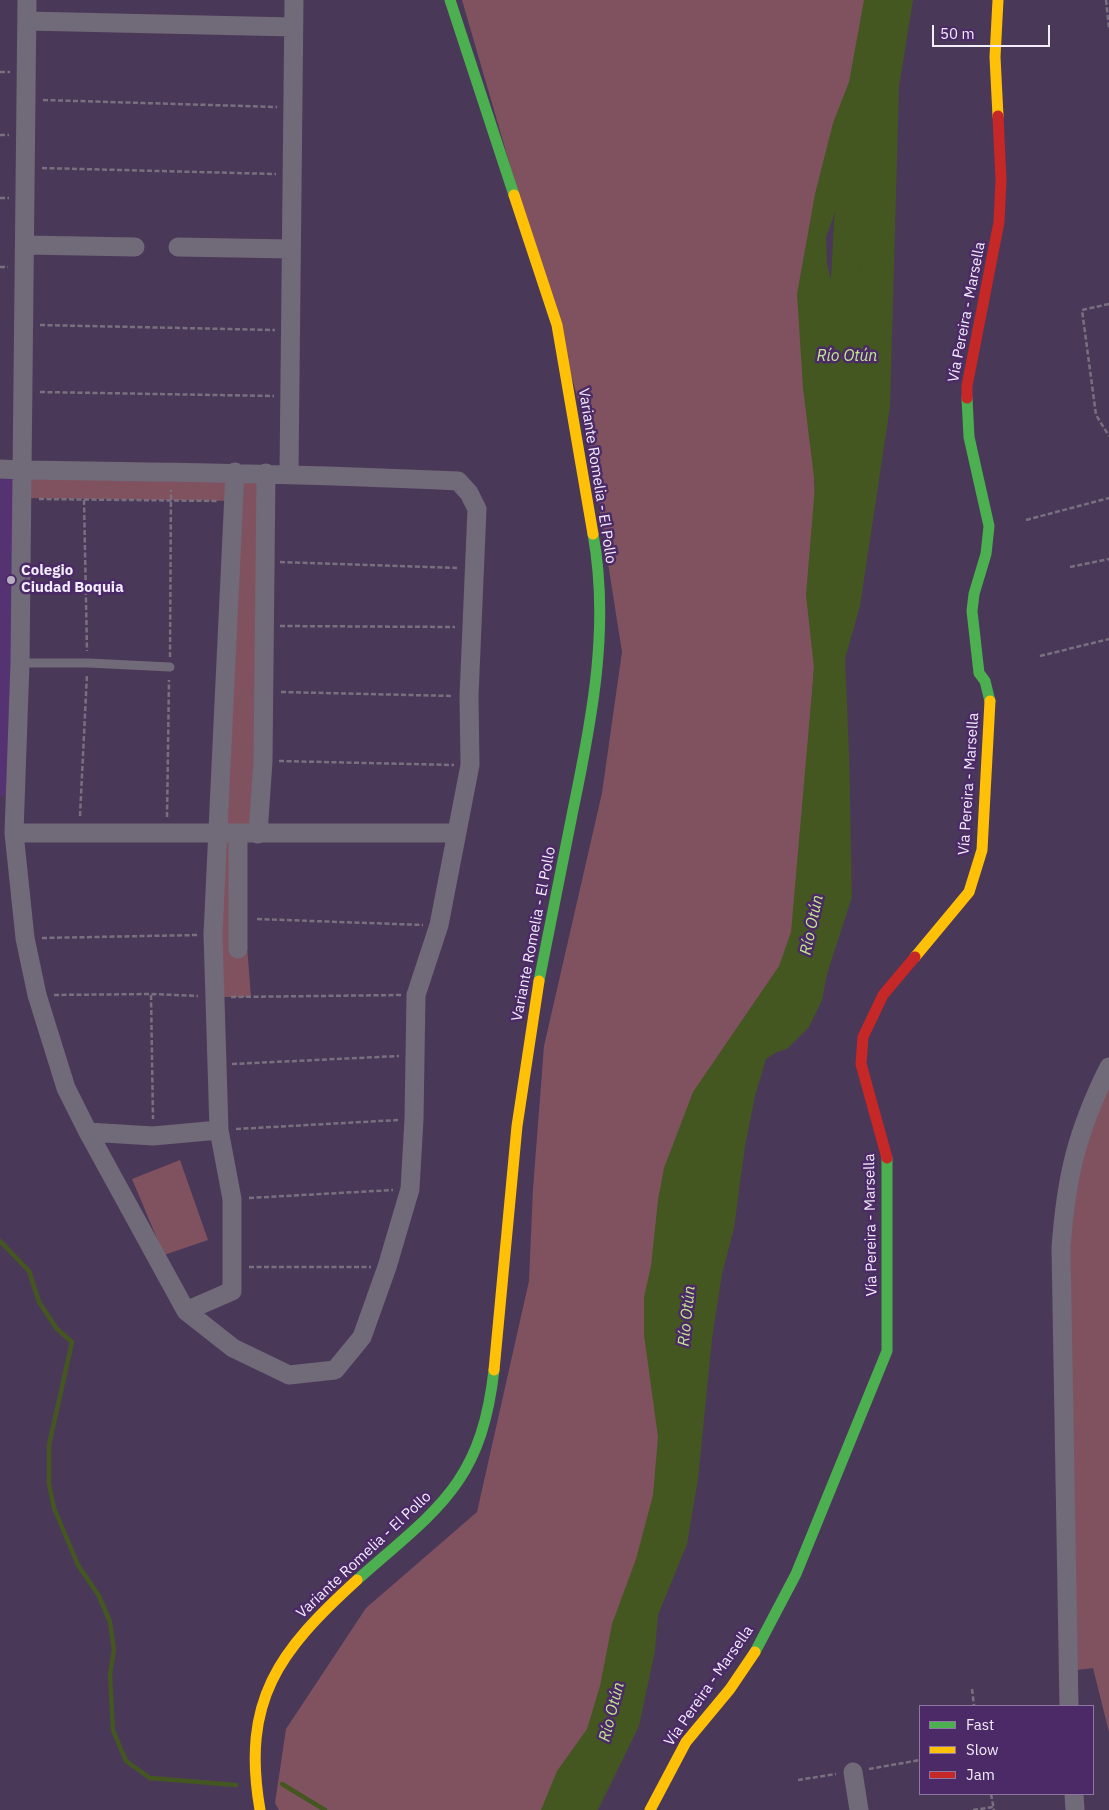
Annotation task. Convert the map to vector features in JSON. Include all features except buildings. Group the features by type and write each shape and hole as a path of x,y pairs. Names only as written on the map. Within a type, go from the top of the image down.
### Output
{"main road":[{"name":"Variante Romelia - El Pollo","path":"260,1810 255,1774 255,1742 262,1704 276,1670 296,1639 445,1500 466,1471 480,1437 494,1373 513,1161 529,1038 595,692 599,642 597,554 557,325 450,0"},
{"name":"Vía Pereira - Marsella","path":"650,1810 686,1742 730,1689 760,1644 796,1574 887,1350 887,1154 862,1064 863,1037 883,995 969,892 982,850 990,701 985,682 979,673 972,611 974,594 986,554 989,526 969,437 967,386 999,222 1001,180 995,57 998,0"}],"street":[{"path":"0,470 22,470 172,472 235,472 289,473 458,481 470,493 477,509 469,696 470,766 439,926 416,995 413,1056 414,1119 410,1189 387,1267 362,1337 335,1370 289,1375 234,1348 186,1311 66,1088 37,995 25,938 14,833 20,663 22,470 26,168 27,0"},
{"path":"289,473 294,0"},
{"path":"27,21 293,27"},
{"path":"25,245 135,247"},
{"path":"178,247 292,250"},
{"path":"186,1311 232,1291 232,1199 219,1130 213,934 235,472"},
{"path":"258,834 263,761 266,473"},
{"path":"14,833 456,833"},
{"path":"238,834 238,950"},
{"path":"1069,1705 1062,1240 1066,1197 1077,1142 1109,1067"},
{"path":"88,1132 154,1136 219,1130"},
{"path":"853,1772 859,1810"},
{"path":"1074,1795 1076,1810"}],"lane":[{"path":"20,663 88,663 170,667"}],"path":[{"path":"1106,0 1109,28"},
{"path":"26,99 293,107"},
{"path":"26,168 292,174"},
{"path":"1109,304 1082,310 1096,415 1109,436"},
{"path":"24,325 291,330"},
{"path":"23,392 290,396"},
{"path":"167,833 172,472"},
{"path":"22,498 235,501"},
{"path":"1026,520 1109,498"},
{"path":"1070,567 1109,558"},
{"path":"265,562 474,568"},
{"path":"264,626 471,627"},
{"path":"1040,656 1109,639"},
{"path":"264,692 469,696"},
{"path":"263,761 470,766"},
{"path":"256,920 439,926"},
{"path":"25,938 213,934"},
{"path":"37,995 151,994 216,997"},
{"path":"151,994 154,1136"},
{"path":"252,996 416,995"},
{"path":"217,1064 413,1056"},
{"path":"219,1130 414,1119"},
{"path":"232,1199 410,1189"},
{"path":"233,1267 387,1267"},
{"path":"972,1689 974,1705"},
{"path":"973,1810 994,1808 990,1795"}],"shaded area":[{"path":"462,0 865,0 811,305 818,408 814,476 819,589 812,698 817,799 787,985 727,1042 670,1488 570,1810 279,1810 275,1803 286,1729 366,1608 477,1512 529,1281 533,1189 544,1046 602,793 622,652 587,430"},
{"name":"Colegio Ciudad Boquia","path":"0,470 22,470 14,798 0,795"},
{"path":"22,470 266,473 258,834 245,834 245,920 251,997 216,997 235,501 22,498"},
{"path":"1109,1067 1109,1732 1093,1668 1069,1671 1064,1206"},
{"path":"180,1160 208,1240 164,1255 132,1179"}],"water":[{"name":"Río Otún","path":"864,0 913,0 899,87 890,407 860,606 845,659 852,897 827,974 822,1000 809,1027 787,1049 777,1052 766,1059 755,1096 745,1146 734,1228 722,1274 712,1339 698,1479 687,1544 658,1615 655,1651 639,1726 598,1810 541,1810 557,1771 587,1729 600,1686 612,1624 636,1559 653,1495 658,1437 644,1335 644,1297 651,1266 658,1200 664,1168 693,1092 779,966 791,932 814,668 806,595 815,486 803,388 797,294 815,194 833,123 849,82","holes":["852,187 860,258 858,286 850,303 836,299 827,264 826,237 842,194"]}],"waterway":[{"name":"Río Otún","path":"842,337 848,222 859,149"},
{"path":"0,1241 29,1271 39,1302 57,1329 72,1342 49,1445 49,1484 54,1508 78,1565 99,1596 110,1622 114,1650 110,1674 113,1730 126,1761 150,1778 236,1785"},
{"path":"282,1784 325,1810"}],"traffic: fast":[{"path":"450,0 514,195"},
{"path":"967,398 969,437 989,526 986,554 974,594 972,611 979,673 985,681 990,701"},
{"path":"539,981 587,741 592,707 599,638 600,603 593,534"},
{"path":"755,1652 796,1574 887,1351 887,1158"},
{"path":"357,1580 432,1513 451,1492 466,1468 478,1441 488,1409 494,1370"}],"traffic: slow":[{"path":"998,0 995,57 998,116"},
{"path":"514,195 557,325 593,534"},
{"path":"915,957 969,892 982,850 990,701"},
{"path":"494,1370 517,1126 539,981"},
{"path":"260,1810 256,1771 256,1738 262,1708 272,1680 287,1655 306,1630 357,1580"},
{"path":"650,1810 686,1742 730,1689 755,1652"}],"traffic: jam":[{"path":"967,398 967,386 999,222 1001,180 998,116"},
{"path":"887,1158 861,1064 863,1037 883,995 915,957"}],"place":[{"name":"Colegio Ciudad Boquia","path":"11,580"}]}
